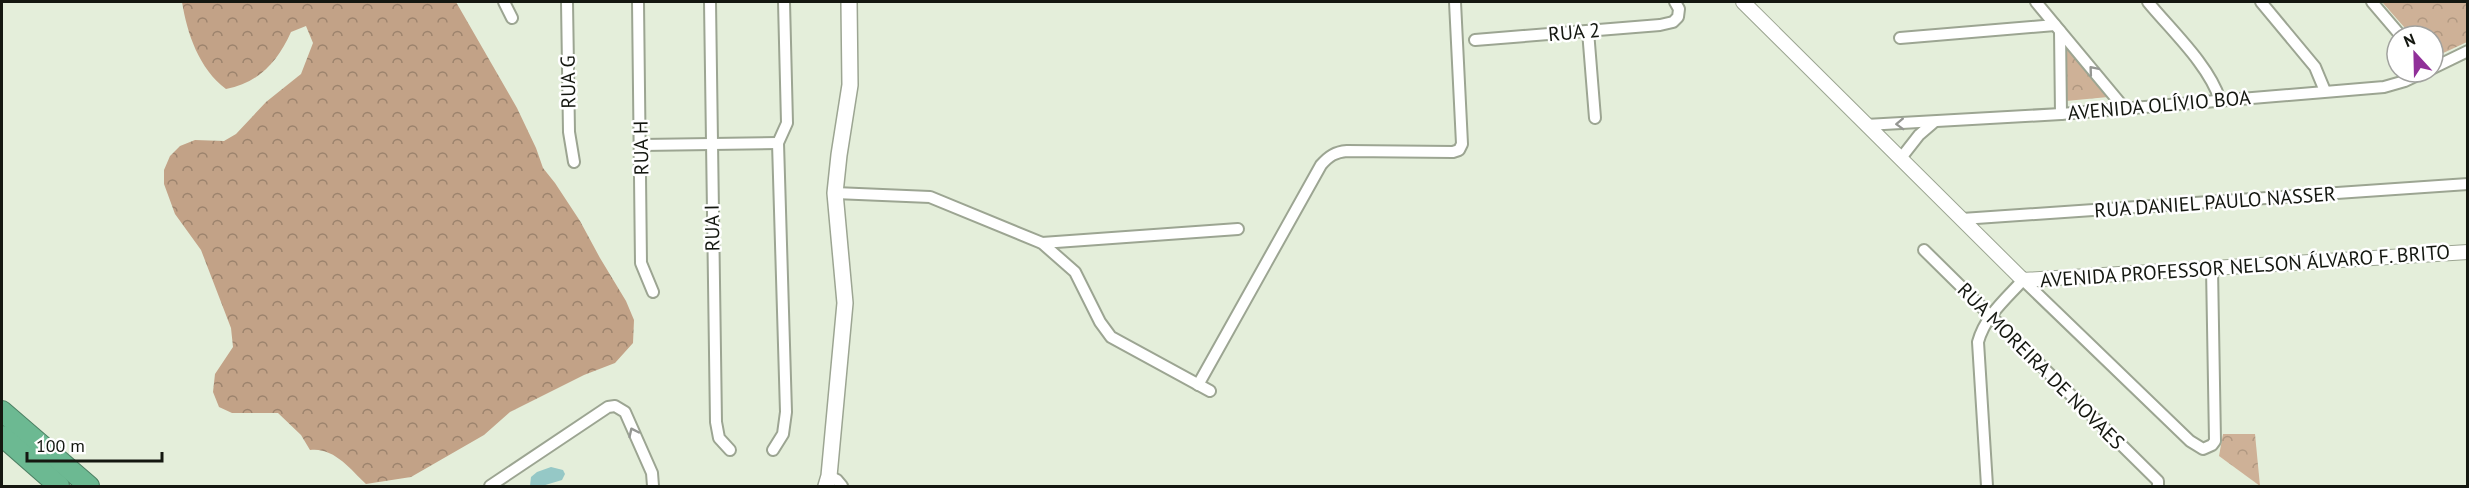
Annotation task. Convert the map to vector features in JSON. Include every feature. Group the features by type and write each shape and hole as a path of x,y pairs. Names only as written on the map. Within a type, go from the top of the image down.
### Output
{"highway":[{"path":"2,411 88,486"},
{"path":"2,436 60,486"}],"main road":[{"path":"827,481 845,303 836,193 839,155 850,85 849,2"}],"street":[{"path":"504,2 512,18"},
{"name":"RUA G","path":"567,2 569,132 574,162"},
{"name":"RUA H","path":"638,2 642,145 641,263 653,292"},
{"name":"RUA I","path":"710,2 716,422 719,438 730,450"},
{"path":"773,450 783,434 786,412 778,143 787,123 784,2"},
{"path":"1198,385 1327,157 1336,152 1347,151 1453,152 1459,150 1462,144 1455,2"},
{"name":"RUA 2","path":"1475,40 1588,32 1673,22 1678,17 1679,9 1675,2"},
{"path":"1743,2 2023,280 2190,441 2203,449 2215,441 2211,268"},
{"path":"2036,2 2125,109"},
{"path":"2148,2 2207,73 2220,100"},
{"path":"2260,2 2315,67 2325,91"},
{"path":"2372,2 2391,24"},
{"path":"1900,38 2057,28"},
{"path":"2057,28 2061,114"},
{"path":"1588,32 1595,118"},
{"path":"2445,62 2468,51"},
{"name":"AVENIDA OLÍVIO BOA","path":"1866,125 1934,123 2061,114 2384,87 2394,84"},
{"path":"1901,158 1919,135 1934,123"},
{"path":"642,145 778,143"},
{"name":"RUA DANIEL PAULO NASSER","path":"1962,219 2468,184"},
{"path":"836,193 930,197 1042,243 1075,272 1100,322 1112,337 1210,391"},
{"path":"1042,243 1238,229"},
{"name":"RUA MOREIRA DE NOVAES","path":"1924,250 2158,484"},
{"name":"AVENIDA PROFESSOR NELSON ÁLVARO F. BRITO","path":"2023,280 2468,252"},
{"path":"1987,486 1978,342 1981,330 1990,315 2023,280"},
{"path":"490,486 608,407 615,406 625,412 652,473 653,486"},
{"path":"827,481 837,480 842,486"}],"green space":[{"path":"182,2 456,2 517,108 543,168 580,221 626,301 634,320 633,343 615,363 584,375 510,412 484,435 411,477 366,484 334,455 319,450 310,450 301,435 278,413 232,413 219,407 213,392 215,374 233,347 231,328 201,250 175,214 164,184 164,170 170,156 180,146 195,140 224,141 236,134 266,102 301,74 313,43 306,26 291,32 280,52 266,69 248,82 226,89 208,71 196,50 187,26"},
{"path":"2382,2 2467,2 2467,42 2445,52 2445,24 2401,24"},
{"path":"2067,44 2108,97 2066,101"},
{"path":"2223,434 2255,434 2260,486 2219,456"}],"water":[{"path":"551,467 563,470 565,474 562,480 542,486 530,486 531,477"}]}
